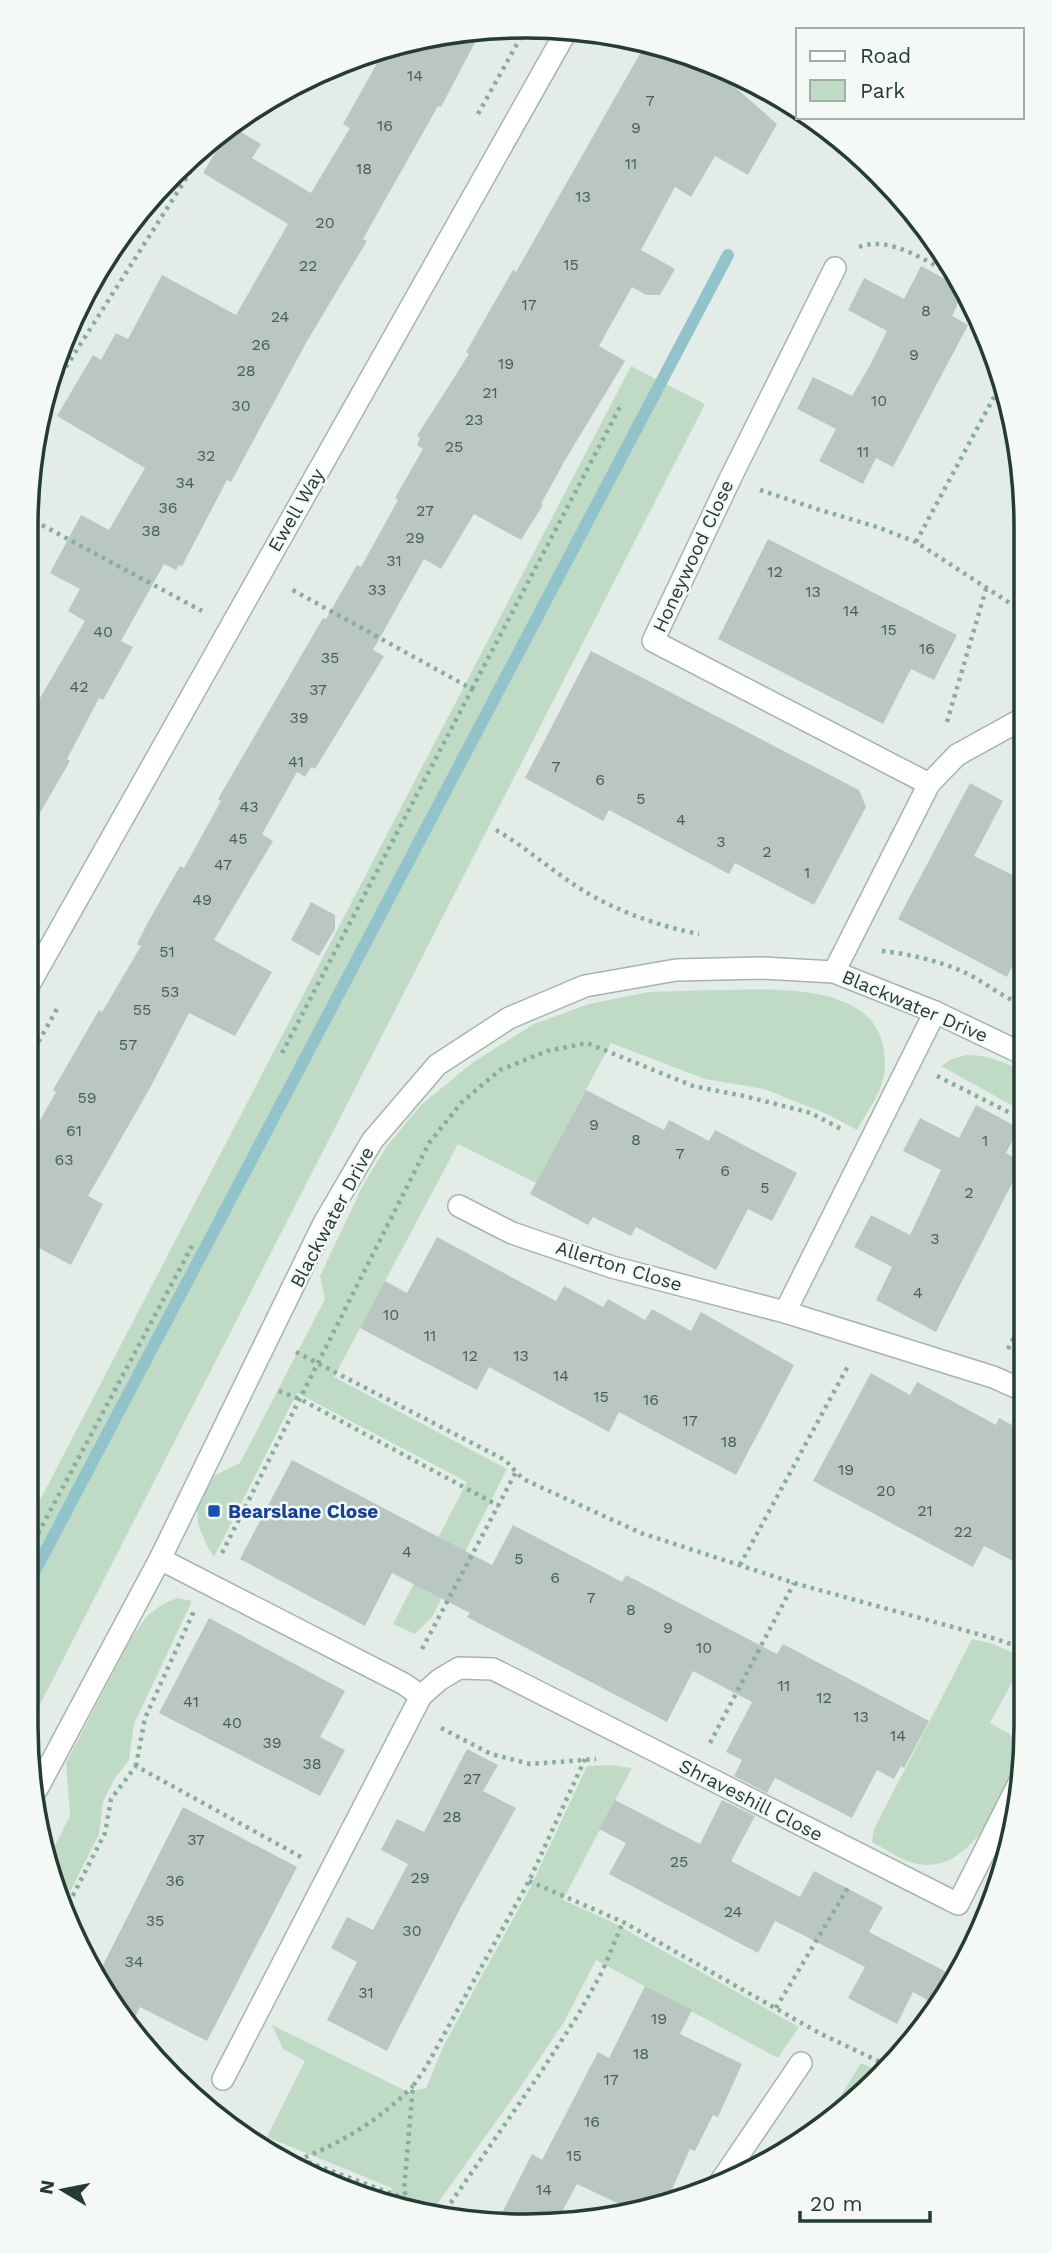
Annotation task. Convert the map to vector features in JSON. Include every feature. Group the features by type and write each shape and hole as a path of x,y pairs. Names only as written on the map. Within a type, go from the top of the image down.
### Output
{"street":[{"name":"Ewell Way","path":"38,969 562,40"},
{"name":"Honeywood Close","path":"835,268 653,641 929,784"},
{"path":"834,972 929,784 957,755 1014,723"},
{"name":"Blackwater Drive","path":"42,1780 160,1559 324,1223 372,1141 437,1065 509,1018 584,986 676,970 762,968 834,972 935,1012 1014,1050"},
{"path":"785,1312 935,1012"},
{"name":"Allerton Close","path":"459,1206 512,1233 612,1267 785,1312 993,1377 1014,1386"},
{"path":"160,1559 412,1698"},
{"name":"Shraveshill Close","path":"223,2080 330,1872 412,1698 459,1668 493,1668 958,1904 1006,1808"},
{"path":"728,2170 801,2063"}],"path":[{"path":"63,371 189,173"},
{"path":"835,268 852,250 868,243 888,244 939,267"},
{"path":"916,542 995,394"},
{"path":"282,1053 622,403"},
{"path":"731,477 771,495 877,527 916,542 1014,606"},
{"path":"38,523 230,626"},
{"path":"261,572 472,689"},
{"path":"944,732 986,589"},
{"path":"496,830 522,845 586,893 636,915 704,935"},
{"path":"846,947 901,953 940,964 967,974 1014,1001"},
{"path":"317,1363 429,1143 462,1102 500,1070 535,1056 587,1043 693,1086 811,1113 870,1144"},
{"path":"910,1063 1014,1115"},
{"path":"38,1534 192,1246"},
{"path":"269,1338 505,1460 523,1479 641,1533 793,1583 1014,1645"},
{"path":"740,1565 863,1338"},
{"path":"248,1380 300,1399 499,1506"},
{"path":"300,2159 358,2130 394,2105 413,2086 529,1881 585,1759 530,1764 491,1754 412,1698 517,1470"},
{"path":"695,1772 793,1583"},
{"path":"71,1901 105,1833 111,1799 136,1766 330,1872"},
{"path":"776,2008 865,1856"},
{"path":"529,1881 623,1922 821,2034 880,2062"},
{"path":"447,2208 578,2015 602,1972 623,1922"},
{"path":"407,2199 404,2190 413,2086"},
{"path":"302,2160 407,2199"}],"green space":[{"path":"631,366 705,404 38,1708 38,1504"},
{"path":"760,989 815,993 840,1000 861,1011 876,1028 884,1051 885,1071 880,1089 857,1130 827,1114 764,1089 705,1079 611,1043 536,1183 458,1144 334,1377 507,1469 432,1617 415,1634 393,1624 467,1482 297,1393 214,1557 198,1524 197,1505 215,1475 240,1463 325,1299 320,1276 364,1183 387,1146 421,1105 472,1063 534,1024 589,1004 649,992"},
{"path":"966,1055 982,1056 1014,1067 1014,1106 941,1066"},
{"path":"177,1598 192,1601 134,1724 129,1760 115,1778 103,1802 99,1834 68,1895 54,1848 70,1816 66,1763 132,1637 147,1616"},
{"path":"972,1639 1014,1653 1014,1678 990,1723 1011,1735 1013,1742 1010,1783 979,1834 965,1849 949,1860 931,1865 910,1862 872,1842 874,1829"},
{"path":"587,1766 632,1768 563,1900 610,1921 799,2027 778,2058 596,1960 564,2022 436,2206 389,2195 392,2188 267,2137 305,2061 283,2049 272,2025 408,2092 426,2088 444,2045 530,1888"},
{"path":"861,2063 874,2069 847,2094 837,2102"}],"building":[{"path":"475,42 441,107 438,106 363,239 367,241 306,343 231,482 227,480 182,566 179,565 176,570 164,564 121,641 133,647 103,700 99,698 67,759 70,761 38,816 38,701 85,621 68,611 80,589 50,573 81,515 109,530 145,468 57,416 93,355 101,360 116,333 128,339 162,275 236,315 288,224 203,173 218,149 240,131 261,144 252,158 311,193 350,128 343,124 378,61 431,48"},
{"path":"641,52 683,64 732,84 777,124 748,175 715,156 691,197 675,187 641,250 675,269 660,295 646,295 632,287 599,346 625,361 521,540 474,514 441,569 424,559 373,650 384,656 315,769 311,767 305,777 297,772 262,834 273,841 214,940 272,972 235,1036 189,1013 88,1196 103,1204 71,1265 38,1247 38,1124 56,1092 53,1090 99,1010 102,1012 141,946 137,944 147,924 180,866 184,868 221,801 218,799 323,618 326,619 357,565 361,567 423,449 417,445 420,438 417,436 469,354 466,352 513,270 516,272"},
{"path":"921,266 947,280 959,302 952,316 968,325 893,467 876,458 863,484 819,461 836,429 797,409 813,377 852,396 869,367 887,331 848,310 864,278 904,299"},
{"path":"768,539 957,635 934,680 911,669 883,724 718,639"},
{"path":"591,651 859,790 866,807 814,905 735,863 729,874 609,810 603,821 525,778"},
{"path":"970,783 1003,801 974,856 1014,876 1014,963 1007,977 898,919"},
{"path":"311,902 335,915 335,929 319,956 291,940"},
{"path":"586,1090 664,1130 669,1120 709,1141 715,1130 797,1173 772,1221 748,1209 716,1270 636,1227 631,1236 593,1217 588,1225 530,1194"},
{"path":"976,1105 1014,1125 1014,1138 1006,1153 1014,1157 1014,1180 936,1332 876,1300 892,1267 854,1247 871,1215 910,1235 941,1170 903,1151 920,1118 959,1138"},
{"path":"437,1237 556,1301 564,1286 603,1307 608,1299 645,1320 652,1309 691,1331 701,1312 794,1365 736,1475 619,1412 609,1432 489,1367 477,1390 360,1328 385,1281 407,1293"},
{"path":"871,1373 910,1395 917,1382 996,1425 999,1418 1014,1426 1014,1561 984,1546 973,1567 813,1481"},
{"path":"292,1460 492,1565 513,1525 622,1582 626,1575 777,1654 783,1644 929,1721 904,1768 901,1766 894,1779 877,1770 852,1818 775,1778 767,1793 734,1776 742,1760 726,1752 752,1702 693,1671 667,1722 467,1617 470,1613 392,1573 365,1626 240,1559"},
{"path":"209,1618 345,1691 320,1737 345,1750 320,1796 159,1713"},
{"path":"467,1749 498,1765 483,1791 516,1808 462,1905 387,2051 327,2020 357,1962 331,1948 347,1917 373,1930 408,1864 381,1850 397,1819 424,1832"},
{"path":"615,1800 700,1844 722,1800 755,1816 731,1861 800,1897 814,1871 883,1907 869,1932 947,1972 929,2001 913,1992 897,2024 848,1998 865,1967 775,1921 758,1953 609,1874 626,1843 599,1829"},
{"path":"183,1807 297,1867 207,2041 140,2007 135,2018 102,1967"},
{"path":"645,1986 692,2010 680,2034 742,2064 718,2117 713,2115 695,2151 690,2149 671,2193 621,2205 577,2184 562,2213 502,2213 532,2154 542,2160 598,2052 609,2058"}],"waterway":[{"path":"38,1565 728,255"}],"place":[{"name":"Bearslane Close","path":"214,1511"}]}
